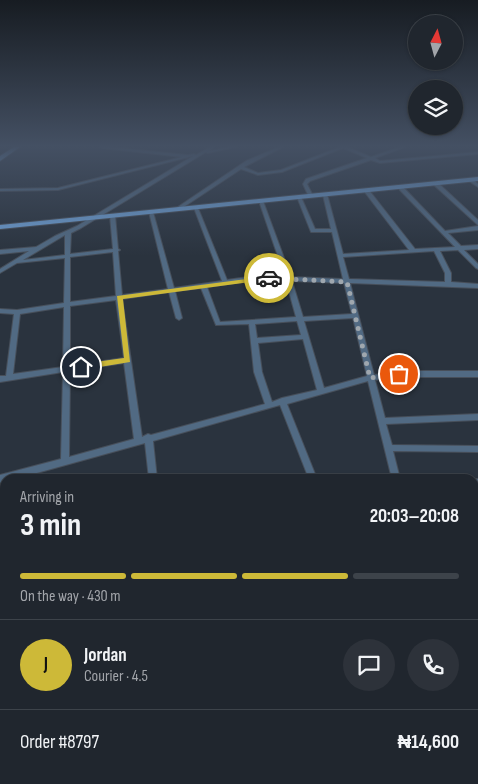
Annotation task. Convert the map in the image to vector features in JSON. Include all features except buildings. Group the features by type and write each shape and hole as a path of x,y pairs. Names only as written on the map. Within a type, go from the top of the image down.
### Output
{"main road":[{"path":"0,226 440,184"}],"street":[{"path":"0,190 58,189 79,184"},
{"path":"0,271 152,184"},
{"path":"177,210 216,184"},
{"path":"305,184 311,196"},
{"path":"436,184 478,223"},
{"path":"400,187 446,232 478,267"},
{"path":"366,190 414,252"},
{"path":"325,195 395,474"},
{"path":"299,197 312,230 333,230"},
{"path":"260,201 288,278 298,319 321,391"},
{"path":"196,208 225,282"},
{"path":"151,212 179,318"},
{"path":"112,216 117,250 119,297 138,440"},
{"path":"446,232 478,228"},
{"path":"65,462 68,232"},
{"path":"340,256 478,248"},
{"path":"0,252 38,249"},
{"path":"15,263 117,250"},
{"path":"437,250 448,273 448,284"},
{"path":"0,311 16,312 255,278 478,286"},
{"path":"203,285 218,324 355,316"},
{"path":"9,378 16,312"},
{"path":"252,323 258,372 269,405"},
{"path":"254,341 304,338"},
{"path":"0,379 128,360"},
{"path":"19,474 148,437 370,378 399,374 478,374"},
{"path":"282,401 311,474"},
{"path":"381,421 478,417"},
{"path":"148,437 152,474"},
{"path":"388,448 478,449"}],"way so far":[{"path":"269,278 347,282 370,378 399,374"}],"route":[{"path":"81,367 128,360 119,297 255,278 269,278"}]}
